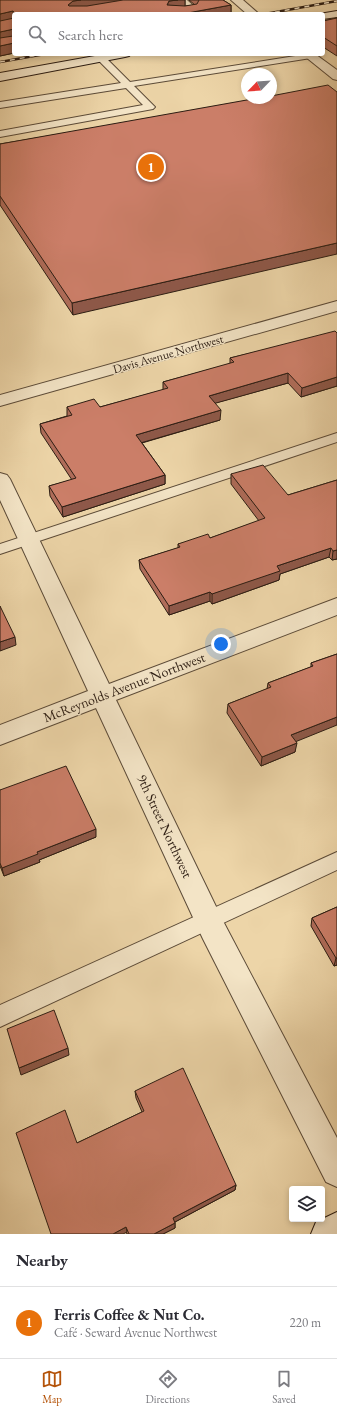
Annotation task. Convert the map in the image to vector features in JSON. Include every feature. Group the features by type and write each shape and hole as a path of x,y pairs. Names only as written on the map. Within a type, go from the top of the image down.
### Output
{"street":[{"path":"236,0 251,12"},
{"path":"325,16 337,14"},
{"path":"0,77 113,56"},
{"path":"311,56 337,76"},
{"name":"Davis Avenue Northwest","path":"0,401 337,306"},
{"name":"9th Street Northwest","path":"0,479 209,921 337,1170"},
{"name":"McReynolds Avenue Northwest","path":"0,735 337,606"},
{"path":"328,1234 337,1229"}],"lane":[{"path":"182,0 194,10 183,12"},
{"path":"0,105 304,56"},
{"path":"0,134 150,107 101,58"},
{"path":"0,549 337,437"},
{"path":"0,1016 337,861"}],"building":[{"path":"0,0 81,0 73,1 68,5 87,6 123,0 178,0 169,1 167,5 185,6 197,4 199,0 223,0 231,5 193,12 13,11 0,14"},
{"path":"12,18 12,29 0,32 0,21"},
{"path":"337,18 337,46 325,38 325,21"},
{"path":"12,36 12,43 0,46 0,38"},
{"path":"328,85 337,92 337,243 72,303 0,196 0,144 241,101 241,104 277,104 277,95"},
{"path":"335,331 337,333 337,377 302,388 288,373 209,396 221,410 136,435 165,475 62,507 49,486 76,478 40,424 72,415 67,407 94,399 100,407 168,388 163,382 234,362 230,358"},
{"path":"263,465 288,495 337,480 337,550 333,551 331,548 277,566 280,571 212,594 210,592 169,606 139,560 180,547 178,544 208,534 210,538 265,518 231,474"},
{"path":"0,606 15,637 0,642"},
{"path":"337,654 337,717 291,735 297,743 262,757 228,704 271,687 268,683 313,666 311,663"},
{"path":"66,766 96,829 37,852 38,854 2,868 0,863 0,790"},
{"path":"337,907 337,958 336,958 312,918"},
{"path":"54,1010 68,1048 19,1068 7,1029"},
{"path":"183,1068 236,1185 173,1218 175,1223 154,1234 129,1234 126,1227 113,1234 51,1234 16,1133 65,1110 77,1143 144,1111 135,1091"}],"railway":[{"path":"276,12 337,1"},
{"path":"0,62 34,56"}],"place":[{"name":"Ferris Coffee & Nut Co.","path":"151,167"}]}
